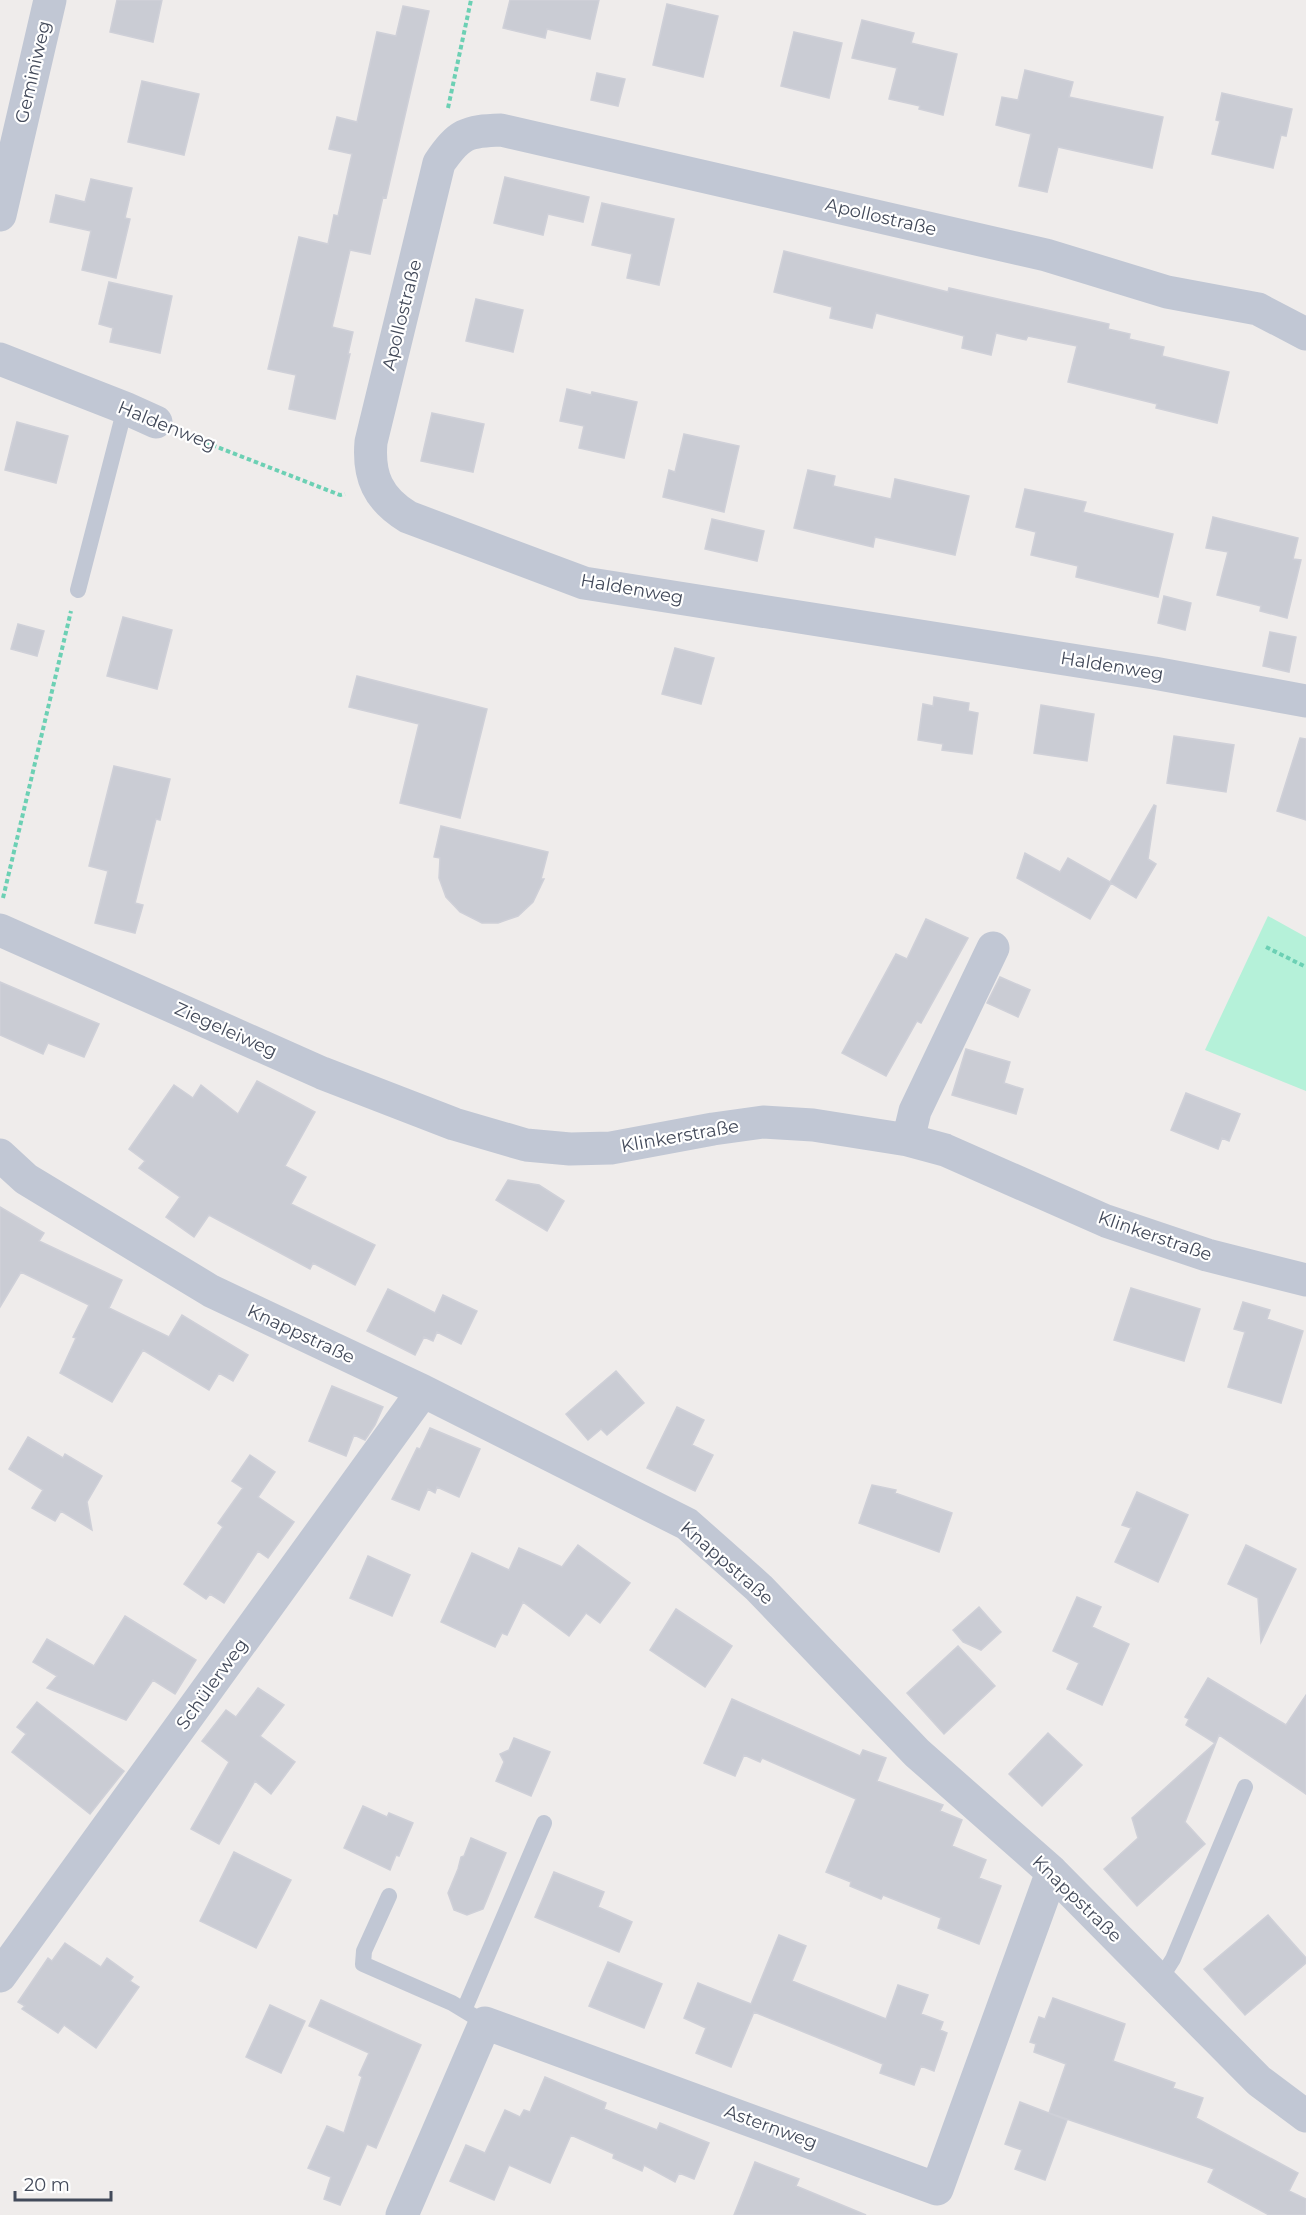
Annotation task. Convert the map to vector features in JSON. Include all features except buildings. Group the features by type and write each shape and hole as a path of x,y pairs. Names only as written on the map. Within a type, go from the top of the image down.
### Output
{"street":[{"name":"Geminiweg","path":"0,215 50,0"},
{"name":"Apollostraße","path":"378,488 370,461 371,442 439,163 452,144 473,131 501,130 1046,255 1167,292 1257,309 1306,334"},
{"name":"Haldenweg","path":"0,359 156,422"},
{"name":"Haldenweg","path":"378,488 392,507 408,517 584,583 1154,673 1306,701"},
{"name":"Ziegeleiweg","path":"0,930 322,1073 454,1124"},
{"path":"908,1140 915,1111 993,948"},
{"name":"Klinkerstraße","path":"454,1124 526,1144 570,1149 611,1148 763,1122 813,1125 908,1140 945,1150 1106,1221 1208,1255 1306,1280"},
{"name":"Knappstraße","path":"0,1155 26,1179 211,1291 423,1391 687,1524 759,1588 916,1753 1052,1872 1258,2080 1306,2116"},
{"name":"Schülerweg","path":"0,1976 423,1391"},
{"name":"Asternweg","path":"474,2016 937,2188 1052,1872"},
{"path":"402,2215 474,2016"}],"lane":[{"path":"78,590 125,408"},
{"path":"1159,1981 1173,1959 1245,1787"},
{"path":"389,1896 364,1951 363,1964 452,2003 474,2016 544,1823"}],"path":[{"path":"452,144 448,105 471,0"},
{"name":"Haldenweg","path":"156,422 340,495 378,488"},
{"path":"0,905 72,605 78,590"},
{"path":"1266,947 1306,967"}],"green space":[{"path":"1268,916 1306,937 1306,1091 1205,1050"}]}
